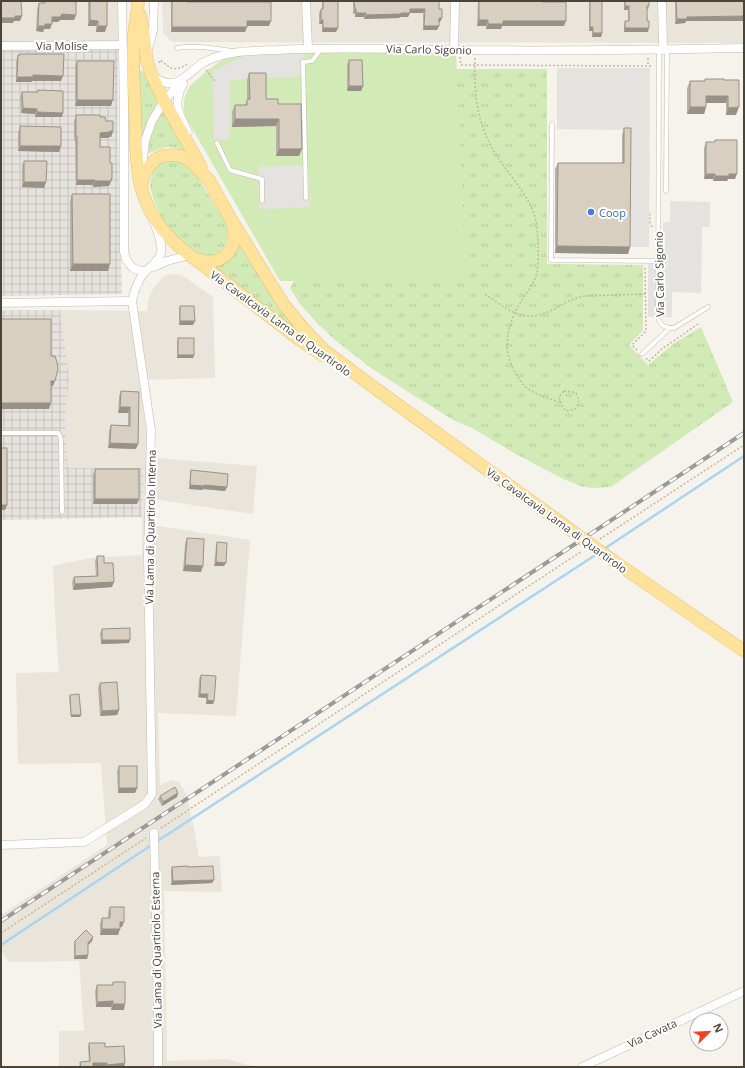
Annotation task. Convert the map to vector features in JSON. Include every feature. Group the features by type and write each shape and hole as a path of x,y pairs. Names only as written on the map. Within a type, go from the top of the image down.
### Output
{"main road":[{"path":"138,6 146,54 155,71 164,101 206,176"},
{"path":"138,6 134,34 134,68 137,164 141,187"},
{"name":"Via Cavalcavia Lama di Quartirolo","path":"372,386 345,372 300,340 191,256 167,235 151,212 141,187 145,171 150,164 162,156 173,154 190,161 206,176 284,305 303,328 326,351 614,562 744,651"},
{"name":"Via Cavalcavia Lama di Quartirolo","path":"191,256 201,261 209,262 218,260 226,254 232,247 235,238 230,218"}],"street":[{"path":"122,1 125,256 129,264 138,270 148,269 167,262 191,256"},
{"path":"146,54 153,31 154,1"},
{"path":"306,1 308,48"},
{"path":"455,1 457,50"},
{"path":"662,1 663,50"},
{"name":"Via Molise","path":"1,46 122,45"},
{"name":"Via Carlo Sigonio","path":"190,73 204,67 220,56 238,52 308,48 663,50 744,48"},
{"path":"155,71 165,83 173,84 190,73"},
{"path":"141,187 145,141 152,121 164,101 190,73"},
{"path":"190,73 182,84 178,93 179,114 201,158 206,176"},
{"name":"Via Lama di Quartirolo Interna","path":"1,845 84,842 145,804 152,794 148,556 151,430 132,302 133,293 136,286 148,269 158,259 160,254 161,248 159,238 151,212"},
{"path":"1,303 132,302"},
{"name":"Via Lama di Quartirolo Esterna","path":"154,833 158,1067"},
{"name":"Via Cavata","path":"582,1067 744,991"}],"lane":[{"path":"177,48 206,47 238,52"},
{"path":"306,198 303,62 312,61 322,48"},
{"path":"663,50 666,191"},
{"name":"Via Carlo Sigonio","path":"663,50 658,261 659,322 663,326 674,328 708,307"},
{"path":"552,124 552,260 658,261"},
{"path":"217,143 230,170 262,179 262,201"},
{"path":"642,354 670,328"},
{"path":"1,433 58,433 61,441 62,512"}],"path":[{"path":"457,50 460,65 653,66"},
{"path":"475,50 475,85 477,104 483,128 492,147 531,206 536,221 538,264 536,276 514,314 509,329 507,345 510,361 517,376 527,387 548,399 560,402 566,411 575,409 579,404 579,399 576,393 564,391 559,397 560,402"},
{"path":"648,57 648,66"},
{"path":"155,71 160,60 172,69 181,68 192,61"},
{"path":"204,67 215,81"},
{"path":"652,212 650,214 650,224 652,227"},
{"path":"645,261 646,331 632,345 649,361 671,342 698,324"},
{"path":"485,294 514,314 529,316 549,312 566,302 584,296 646,294"},
{"path":"598,541 744,445"},
{"path":"1,933 585,550"}],"shaded area":[{"path":"1,1 118,1 118,43 101,40 1,41"},
{"path":"162,1 744,1 744,43 172,42 163,33"},
{"path":"101,40 118,43 118,137 122,294 1,296 1,41"},
{"path":"250,53 304,53 305,76 230,80 230,139 214,140 212,71"},
{"path":"557,68 650,68 649,247 628,247 629,130 557,129"},
{"path":"308,165 310,207 259,209 258,167"},
{"path":"670,201 710,202 710,227 702,227 701,293 672,292 672,317 648,317 648,264 663,264 663,222 670,222"},
{"path":"176,274 186,278 213,297 215,378 140,380 146,431 146,457 257,466 253,514 146,498 145,524 250,540 236,716 158,713 160,785 172,780 179,782 186,793 199,857 220,856 222,892 164,891 167,1061 227,1059 252,1067 59,1067 59,1031 84,1031 79,961 9,962 1,951 1,915 107,845 101,763 18,764 16,673 59,672 53,566 90,558 142,555 143,468 68,469 65,422 69,377 60,310 147,311 148,301 154,287 163,277"},
{"path":"1,310 60,310 69,377 65,422 68,468 143,468 142,517 1,520"}],"green space":[{"path":"456,52 466,281 280,281 185,116 184,99 190,87 206,71 217,63 228,58 250,53"},
{"path":"456,69 547,69 547,264 643,265 643,330 629,345 648,365 673,344 701,327 733,402 611,487 591,488 563,479 514,453 472,428 455,421 413,395 371,368 335,340 300,304 290,288 294,281 465,281"},
{"path":"139,71 143,71 158,100 143,138 140,137"},
{"path":"163,108 186,152 167,147 148,154 149,141 152,131"},
{"path":"166,160 182,161 194,170 226,224 229,235 224,247 214,255 201,255 188,246 173,232 162,218 154,201 150,186 153,171 158,164"},
{"path":"239,240 303,336 213,268"}],"building":[{"path":"1,1 21,1 22,16 15,16 15,18 1,18"},
{"path":"45,1 74,1 76,2 76,15 62,14 60,17 52,17 52,24 38,26 39,3 45,3"},
{"path":"90,1 107,1 107,26 98,26 98,21 90,20"},
{"path":"172,1 271,2 271,21 247,21 247,27 172,27"},
{"path":"323,1 338,1 338,28 323,28 321,9 323,9"},
{"path":"354,1 439,1 439,9 442,9 442,18 439,18 439,26 424,26 425,9 410,9 410,13 401,14 366,15 366,13 356,13"},
{"path":"479,1 566,2 566,21 503,21 503,24 488,24 488,20 479,20"},
{"path":"590,1 602,1 602,33 593,33 593,27 590,27"},
{"path":"625,1 649,1 649,6 647,6 647,21 649,21 649,28 625,28 625,21 629,21 629,6 625,6"},
{"path":"676,1 744,1 744,16 687,17 687,19 677,19"},
{"path":"64,54 63,76 33,75 33,77 17,77 18,55"},
{"path":"349,60 362,60 363,86 349,86"},
{"path":"77,61 114,61 113,100 77,100"},
{"path":"249,73 266,73 266,99 278,99 278,104 301,104 302,149 279,149 279,119 235,119 235,105 247,105 247,100 250,99"},
{"path":"705,79 739,80 739,107 728,108 728,96 706,96 706,107 690,107 690,81 705,81"},
{"path":"38,90 63,91 63,113 37,112 37,109 23,108 22,92 38,92"},
{"path":"76,115 100,115 100,117 105,117 106,121 113,121 113,131 100,133 100,147 110,147 110,163 112,163 111,181 77,180"},
{"path":"20,126 61,127 61,146 20,146"},
{"name":"Coop","path":"624,128 631,128 630,247 557,246 558,163 624,163"},
{"path":"715,140 737,140 737,174 729,174 729,176 715,176 715,174 706,174 706,142 715,142"},
{"path":"24,161 47,161 46,182 24,182"},
{"path":"72,194 110,194 110,264 73,264"},
{"path":"180,306 194,306 195,321 180,321"},
{"path":"1,319 51,319 51,356 55,356 58,369 55,381 51,381 51,403 1,403"},
{"path":"178,338 194,338 194,355 178,355"},
{"path":"121,391 139,392 138,444 110,443 111,425 130,426 130,407 120,407"},
{"path":"1,448 7,448 7,505 1,505"},
{"path":"95,469 139,469 139,499 95,499"},
{"path":"191,470 228,474 227,487 190,485"},
{"path":"187,538 204,539 203,566 185,565"},
{"path":"217,542 227,543 226,563 216,562"},
{"path":"97,556 104,556 104,563 113,563 114,582 75,584 74,577 98,576"},
{"path":"130,628 130,640 102,640 102,629"},
{"path":"201,675 216,676 214,701 207,700 208,694 200,694"},
{"path":"117,682 119,710 102,711 100,683"},
{"path":"79,694 81,715 71,715 70,695"},
{"path":"119,766 137,766 137,788 119,788"},
{"path":"175,787 178,793 163,802 160,796"},
{"path":"213,866 214,880 173,881 172,867"},
{"path":"110,907 124,907 124,922 120,922 120,929 102,929 102,918 110,918"},
{"path":"86,930 93,937 88,943 88,955 75,956 75,941"},
{"path":"113,982 125,982 125,1004 113,1004 113,1001 97,1002 97,985 113,985"},
{"path":"89,1043 105,1043 105,1047 124,1046 125,1063 107,1065 107,1063 93,1063 93,1067 81,1067 80,1062 90,1061"}],"waterway":[{"path":"604,549 744,456"},
{"path":"159,840 597,554"},
{"path":"1,945 150,846"}],"railway":[{"path":"1,921 744,433"}],"place":[{"name":"Coop","path":"591,212"}]}
